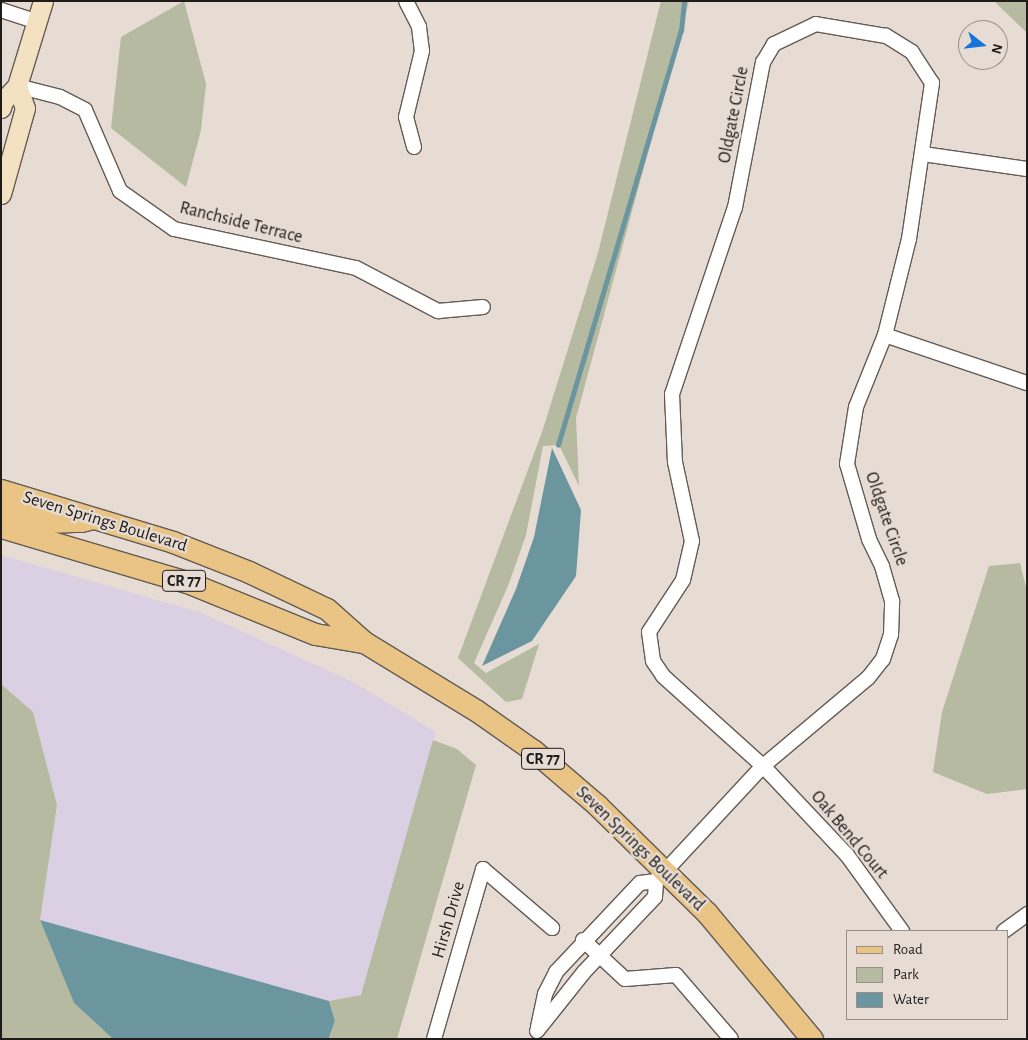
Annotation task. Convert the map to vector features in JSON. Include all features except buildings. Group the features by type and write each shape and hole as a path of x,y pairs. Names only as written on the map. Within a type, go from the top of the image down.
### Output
{"main road":[{"name":"Seven Springs Boulevard","path":"1,490 96,517 194,549 327,609 364,642 470,706 534,751 597,805 661,876 733,943 812,1039"},
{"path":"1,510 47,522 81,521 96,517"},
{"name":"Seven Springs Boulevard","path":"1,527 187,582 315,634 364,642"}],"street":[{"path":"1,108 3,101 18,86 43,1"},
{"path":"406,1 419,27 422,51 406,117 414,147"},
{"path":"1,10 37,22"},
{"name":"Oldgate Circle","path":"661,876 763,766 868,678 883,658 891,635 892,601 882,566 869,539 847,464 856,407 885,335 909,240 932,83 912,52 886,36 816,24 774,44 764,62 735,207 672,394 675,462 692,541 683,580 650,632 653,660 663,676 763,766"},
{"path":"1,194 25,108 18,86"},
{"name":"Ranchside Terrace","path":"18,86 60,97 85,110 120,191 174,229 356,268 438,311 483,307"},
{"path":"923,154 1027,169"},
{"path":"885,335 1027,384"},
{"name":"Oak Bend Court","path":"763,766 847,856 901,930"},
{"name":"Hirsh Drive","path":"434,1039 483,869 552,928"},
{"path":"536,1035 545,994 556,972 583,940 640,883 661,876"},
{"path":"536,1035 600,956 655,897 661,876"},
{"path":"1005,930 1027,914"},
{"path":"583,940 625,979 676,975 731,1039"}],"shaded area":[{"path":"1,555 202,613 353,682 436,732 361,995 329,1001 40,920 57,805 33,712 1,684"}],"green space":[{"path":"184,1 206,84 201,130 186,187 111,128 121,37"},
{"path":"661,1 689,1 576,418 579,486 559,445 543,446 526,535 508,586 474,663 486,673 539,644 522,699 506,702 458,658 542,432 598,253"},
{"path":"994,1 1027,1 1027,33"},
{"path":"1020,563 1027,591 1027,789 987,794 933,772 942,712 989,566"},
{"path":"1,684 33,712 57,805 40,920 74,1003 113,1039 1,1039"},
{"path":"433,740 457,749 476,765 397,1039 329,1039 335,1021 329,1001 361,995"}],"water":[{"path":"552,448 581,510 576,576 532,641 482,666 516,589 534,537"},
{"path":"40,920 329,1001 335,1021 329,1038 113,1039 74,1003"}],"waterway":[{"path":"558,445 681,31 684,1"}]}
